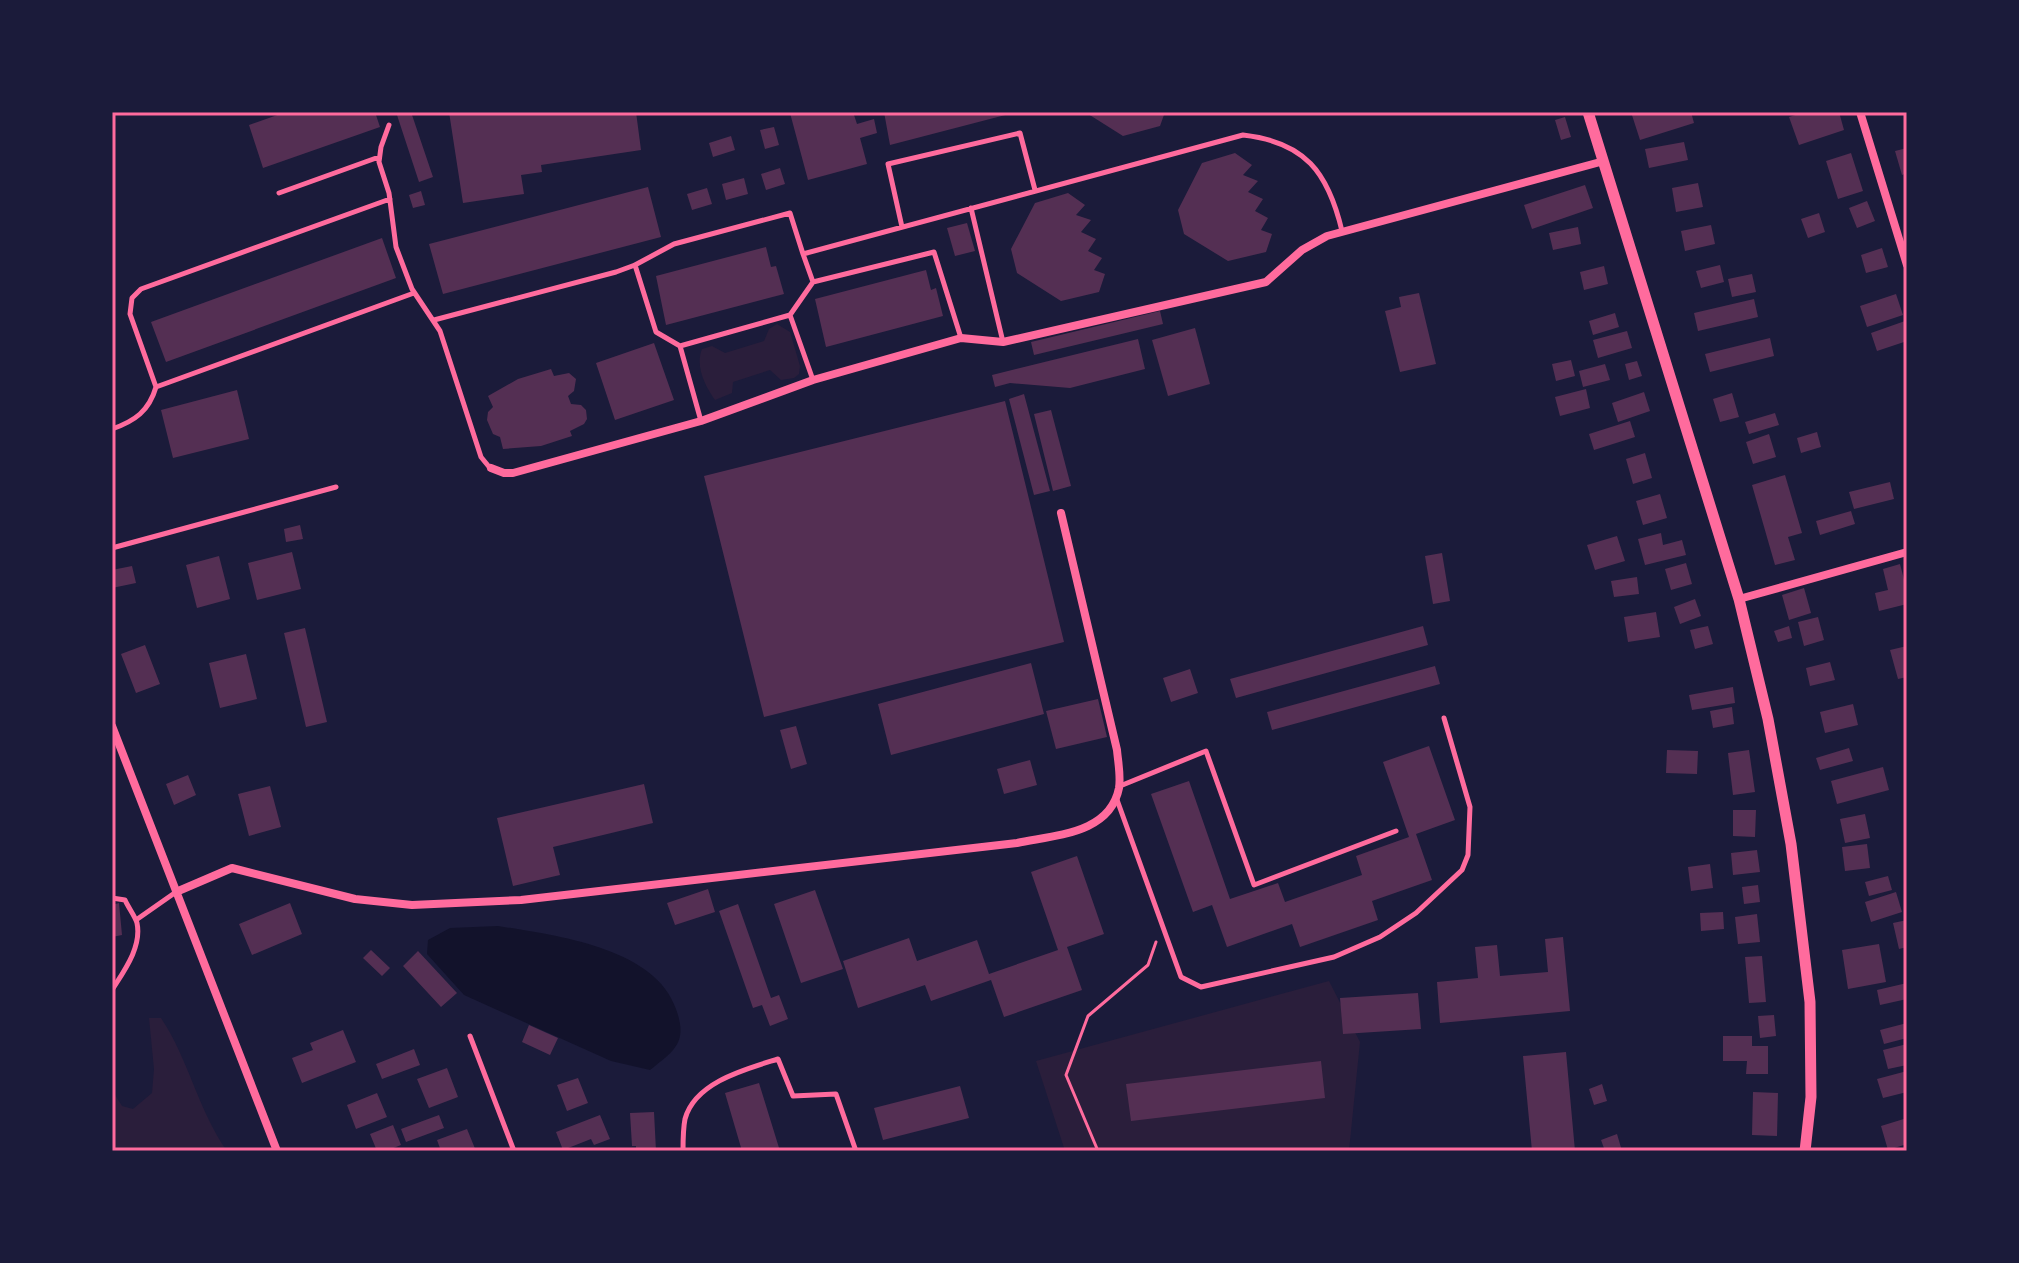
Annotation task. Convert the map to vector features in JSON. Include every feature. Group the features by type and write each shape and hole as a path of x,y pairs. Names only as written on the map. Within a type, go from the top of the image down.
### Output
{"street":[{"path":"1588,112 1739,599 1768,719 1788,828 1805,953 1812,1050 1805,1151"},
{"path":"1860,112 1907,265"},
{"path":"491,468 513,473 701,421 813,380 961,338 1003,342 1266,282 1302,250 1327,236 1604,161"},
{"path":"176,892 232,868 308,888 384,902 412,905 521,900 1017,843 1086,829 1110,811 1120,786 1117,750 1061,513"},
{"path":"1739,599 1907,552"},
{"path":"112,726 277,1151"}],"lane":[{"path":"389,125 379,157 390,199 396,247 414,293 434,320 481,457 491,468"},
{"path":"902,227 888,164 1020,133 1035,190"},
{"path":"803,254 1243,135 1270,138 1291,147 1312,163 1335,204 1342,231"},
{"path":"279,193 379,157"},
{"path":"112,429 138,418 149,404 156,387 130,314 130,304 136,293 390,199"},
{"path":"971,208 1003,342"},
{"path":"434,320 635,265 674,244 790,213 813,282"},
{"path":"680,346 790,315 813,282 934,252 961,338"},
{"path":"635,265 656,332 680,346 701,421"},
{"path":"156,387 414,293"},
{"path":"790,315 813,380"},
{"path":"112,548 336,487"},
{"path":"1116,796 1181,977 1201,987 1334,957 1380,937 1416,913 1462,870 1468,855 1470,807 1444,718"},
{"path":"1120,786 1206,751 1254,885 1396,831"},
{"path":"136,920 176,892"},
{"path":"112,898 125,900 136,920 137,936 129,963 112,990"},
{"path":"470,1036 514,1151"},
{"path":"683,1151 685,1120 691,1105 724,1076 778,1059 793,1096 836,1094 856,1151"}],"path":[{"path":"1098,1151 1066,1075 1088,1016 1148,965 1162,927"}],"shaded area":[{"path":"777,324 790,332 800,366 799,374 781,380 770,370 733,382 732,393 715,400 700,369 702,349 712,346 725,353 764,341 769,329"},
{"path":"498,926 600,948 647,971 665,988 676,1009 681,1030 677,1044 650,1070 611,1061 464,995 427,954 428,940 450,928"},
{"path":"1329,981 1360,1042 1349,1151 1065,1151 1036,1061"},
{"path":"149,1018 161,1018 171,1034 208,1119 227,1151 112,1151 112,1090 122,1106 133,1109 152,1093 154,1069"}],"building":[{"path":"286,112 375,112 380,127 263,168 249,125"},
{"path":"396,112 411,112 433,177 419,182"},
{"path":"449,112 636,112 641,150 541,165 542,172 521,175 524,194 463,203"},
{"path":"853,112 857,124 874,119 877,133 860,138 867,164 808,180 790,113"},
{"path":"884,112 1013,112 1013,113 890,145"},
{"path":"1085,112 1165,112 1160,126 1123,136"},
{"path":"1631,112 1691,112 1694,123 1640,140"},
{"path":"1805,112 1839,112 1844,130 1799,145 1789,117"},
{"path":"1565,117 1571,137 1561,140 1555,120"},
{"path":"774,127 779,145 765,149 760,130"},
{"path":"731,136 735,150 713,157 709,143"},
{"path":"1684,142 1688,160 1649,168 1645,149"},
{"path":"1907,148 1907,173 1902,175 1895,151"},
{"path":"1235,153 1252,165 1243,175 1258,181 1248,192 1263,199 1255,211 1268,218 1261,230 1272,234 1266,252 1228,261 1184,234 1178,210 1202,163"},
{"path":"1851,153 1863,191 1838,199 1826,161"},
{"path":"780,168 785,184 766,190 761,174"},
{"path":"744,178 748,194 726,200 722,184"},
{"path":"1698,183 1703,207 1676,212 1672,188"},
{"path":"1585,185 1593,208 1532,229 1524,205"},
{"path":"648,187 661,237 443,294 429,244"},
{"path":"707,188 712,204 692,210 687,194"},
{"path":"421,191 425,205 413,208 409,195"},
{"path":"1068,193 1085,205 1076,215 1091,220 1081,232 1096,239 1088,251 1102,258 1094,270 1105,274 1099,292 1061,301 1017,273 1011,249 1035,203"},
{"path":"1867,201 1875,221 1857,228 1849,208"},
{"path":"1819,213 1825,232 1808,238 1801,219"},
{"path":"967,223 975,251 955,256 947,228"},
{"path":"1711,225 1715,244 1685,251 1681,231"},
{"path":"1578,227 1581,244 1553,250 1549,233"},
{"path":"382,238 396,278 166,362 151,322"},
{"path":"766,247 771,267 776,266 784,294 666,325 656,276"},
{"path":"1882,248 1888,267 1866,273 1861,255"},
{"path":"1720,265 1724,282 1701,288 1696,271"},
{"path":"1604,266 1608,284 1584,290 1580,272"},
{"path":"926,270 931,290 936,288 943,316 826,347 815,299"},
{"path":"1752,274 1756,292 1732,297 1728,279"},
{"path":"1419,293 1436,364 1400,372 1385,311 1401,307 1399,297"},
{"path":"1896,294 1903,315 1867,327 1860,306"},
{"path":"1754,299 1758,317 1698,331 1694,313"},
{"path":"1160,311 1163,324 1034,355 1031,342"},
{"path":"1615,313 1619,327 1593,335 1589,321"},
{"path":"1905,321 1907,341 1877,351 1871,333"},
{"path":"1195,328 1210,384 1168,396 1152,340"},
{"path":"1627,331 1632,348 1598,358 1593,340"},
{"path":"1770,338 1774,356 1710,372 1705,354"},
{"path":"1138,339 1145,369 1070,388 1010,383 995,387 992,375"},
{"path":"654,343 674,400 615,420 596,363"},
{"path":"1571,360 1575,376 1556,381 1552,364"},
{"path":"1637,361 1642,376 1629,380 1625,364"},
{"path":"1605,364 1610,380 1583,387 1579,371"},
{"path":"551,369 554,376 569,373 576,379 574,391 568,396 571,404 581,405 586,410 584,424 570,431 572,436 541,446 503,449 500,437 493,434 487,420 488,412 493,407 488,396 518,379"},
{"path":"1586,389 1590,408 1560,416 1555,397"},
{"path":"237,390 249,439 173,458 161,410"},
{"path":"1644,392 1650,411 1618,422 1612,403"},
{"path":"1732,393 1739,417 1720,422 1713,399"},
{"path":"1024,394 1050,491 1034,495 1009,399"},
{"path":"1005,401 1064,642 764,717 704,476"},
{"path":"1051,410 1071,486 1053,491 1034,414"},
{"path":"1775,413 1779,425 1749,434 1745,422"},
{"path":"1630,421 1635,437 1594,450 1589,434"},
{"path":"1817,432 1821,447 1801,453 1797,438"},
{"path":"1769,434 1776,457 1753,464 1746,442"},
{"path":"1645,453 1652,478 1633,484 1626,459"},
{"path":"1785,475 1802,533 1788,537 1795,560 1775,565 1752,485"},
{"path":"1890,482 1894,499 1854,509 1849,492"},
{"path":"1660,494 1667,518 1643,525 1636,501"},
{"path":"1851,511 1855,524 1820,535 1816,521"},
{"path":"300,525 303,539 286,542 284,529"},
{"path":"1661,533 1663,545 1682,540 1686,555 1645,565 1638,539"},
{"path":"1617,536 1625,561 1595,570 1587,545"},
{"path":"292,552 301,589 257,600 248,563"},
{"path":"1442,553 1450,601 1433,604 1425,556"},
{"path":"219,556 230,599 197,608 186,565"},
{"path":"1686,563 1692,584 1671,590 1665,569"},
{"path":"1900,564 1907,604 1879,611 1875,593 1888,590 1883,569"},
{"path":"132,566 136,583 112,588 112,570"},
{"path":"1637,577 1639,594 1614,597 1611,581"},
{"path":"1804,588 1811,613 1789,620 1782,595"},
{"path":"1695,599 1701,616 1680,624 1674,607"},
{"path":"1656,612 1660,637 1628,642 1624,617"},
{"path":"1818,617 1824,640 1804,646 1798,622"},
{"path":"1423,626 1428,645 1236,698 1230,679"},
{"path":"1708,626 1713,644 1695,649 1690,630"},
{"path":"1789,626 1792,638 1778,642 1774,631"},
{"path":"305,628 327,722 306,727 284,633"},
{"path":"145,645 160,684 136,693 121,654"},
{"path":"1907,646 1907,677 1898,679 1890,650"},
{"path":"246,654 257,699 220,708 209,663"},
{"path":"1830,662 1835,680 1810,686 1806,668"},
{"path":"1031,663 1044,714 891,755 878,704"},
{"path":"1435,666 1440,684 1272,730 1267,712"},
{"path":"1190,669 1198,693 1171,702 1163,678"},
{"path":"1733,687 1735,703 1692,710 1689,695"},
{"path":"1098,699 1107,737 1056,749 1046,711"},
{"path":"1853,704 1858,725 1825,733 1820,712"},
{"path":"1732,707 1734,724 1713,728 1710,711"},
{"path":"796,726 807,764 791,769 780,730"},
{"path":"1429,746 1455,820 1416,834 1432,880 1372,901 1378,920 1300,947 1292,924 1227,947 1212,905 1193,912 1151,794 1189,781 1230,899 1278,883 1285,902 1362,875 1356,856 1409,837 1383,762"},
{"path":"1849,748 1853,761 1820,770 1816,758"},
{"path":"1667,750 1698,751 1697,774 1666,773"},
{"path":"1749,750 1755,792 1733,795 1728,753"},
{"path":"1030,760 1037,785 1004,794 997,769"},
{"path":"1883,767 1889,790 1837,804 1831,781"},
{"path":"188,775 196,795 174,805 166,784"},
{"path":"644,784 653,823 553,847 560,875 513,886 497,818"},
{"path":"270,786 281,827 249,836 238,794"},
{"path":"1733,810 1756,810 1755,837 1733,836"},
{"path":"1865,814 1870,838 1845,843 1840,819"},
{"path":"1867,844 1870,868 1845,871 1842,847"},
{"path":"1757,850 1760,872 1733,875 1731,853"},
{"path":"1077,856 1104,934 1067,947 1082,990 1004,1017 991,980 931,1001 925,985 858,1008 843,961 909,938 917,961 977,940 989,974 1058,950 1031,872"},
{"path":"1710,864 1713,888 1691,891 1688,867"},
{"path":"1888,876 1892,890 1869,896 1865,882"},
{"path":"1758,885 1760,902 1744,904 1742,887"},
{"path":"708,889 715,912 675,925 667,903"},
{"path":"815,890 843,969 801,983 774,904"},
{"path":"1896,892 1902,912 1871,922 1865,902"},
{"path":"119,903 122,935 112,937 112,905"},
{"path":"290,903 302,934 252,955 239,924"},
{"path":"738,904 771,998 779,995 788,1019 770,1026 762,1005 753,1008 719,911"},
{"path":"1723,912 1724,929 1701,931 1700,913"},
{"path":"1757,914 1760,942 1738,944 1735,917"},
{"path":"1907,920 1907,947 1899,949 1893,923"},
{"path":"1563,937 1570,1011 1440,1023 1437,982 1478,978 1475,947 1497,945 1500,976 1548,972 1545,939"},
{"path":"1879,944 1886,982 1848,989 1842,950"},
{"path":"371,950 390,968 382,976 363,958"},
{"path":"418,951 457,993 441,1007 403,966"},
{"path":"1762,956 1766,1002 1749,1003 1745,957"},
{"path":"1907,983 1907,999 1880,1005 1877,990"},
{"path":"1418,993 1421,1029 1343,1034 1340,998"},
{"path":"1774,1015 1776,1036 1760,1038 1758,1016"},
{"path":"1907,1023 1907,1038 1884,1044 1880,1030"},
{"path":"529,1025 558,1038 550,1055 522,1042"},
{"path":"343,1030 356,1062 302,1083 292,1058 313,1050 310,1043"},
{"path":"1723,1036 1752,1036 1752,1046 1768,1046 1768,1074 1746,1074 1747,1061 1723,1061"},
{"path":"1907,1044 1907,1065 1888,1069 1883,1050"},
{"path":"414,1049 420,1065 382,1079 376,1064"},
{"path":"1566,1052 1575,1151 1532,1151 1523,1056"},
{"path":"1321,1061 1325,1098 1131,1121 1126,1084"},
{"path":"447,1068 458,1097 429,1108 417,1079"},
{"path":"1907,1071 1907,1092 1883,1098 1877,1079"},
{"path":"578,1078 588,1103 567,1111 557,1085"},
{"path":"759,1083 780,1151 742,1151 725,1093"},
{"path":"1602,1084 1607,1101 1594,1105 1589,1089"},
{"path":"960,1086 969,1118 883,1140 874,1108"},
{"path":"1753,1092 1778,1093 1777,1136 1752,1135"},
{"path":"377,1093 387,1117 356,1129 347,1105"},
{"path":"654,1112 656,1151 636,1151 636,1146 632,1146 630,1113"},
{"path":"439,1115 444,1128 406,1142 401,1129"},
{"path":"600,1115 610,1139 594,1145 591,1139 563,1150 556,1132"},
{"path":"1907,1118 1907,1144 1888,1150 1881,1126"},
{"path":"393,1125 401,1145 377,1151 370,1134"},
{"path":"467,1129 476,1151 441,1151 437,1140"},
{"path":"1617,1134 1622,1151 1605,1151 1601,1140"}]}
